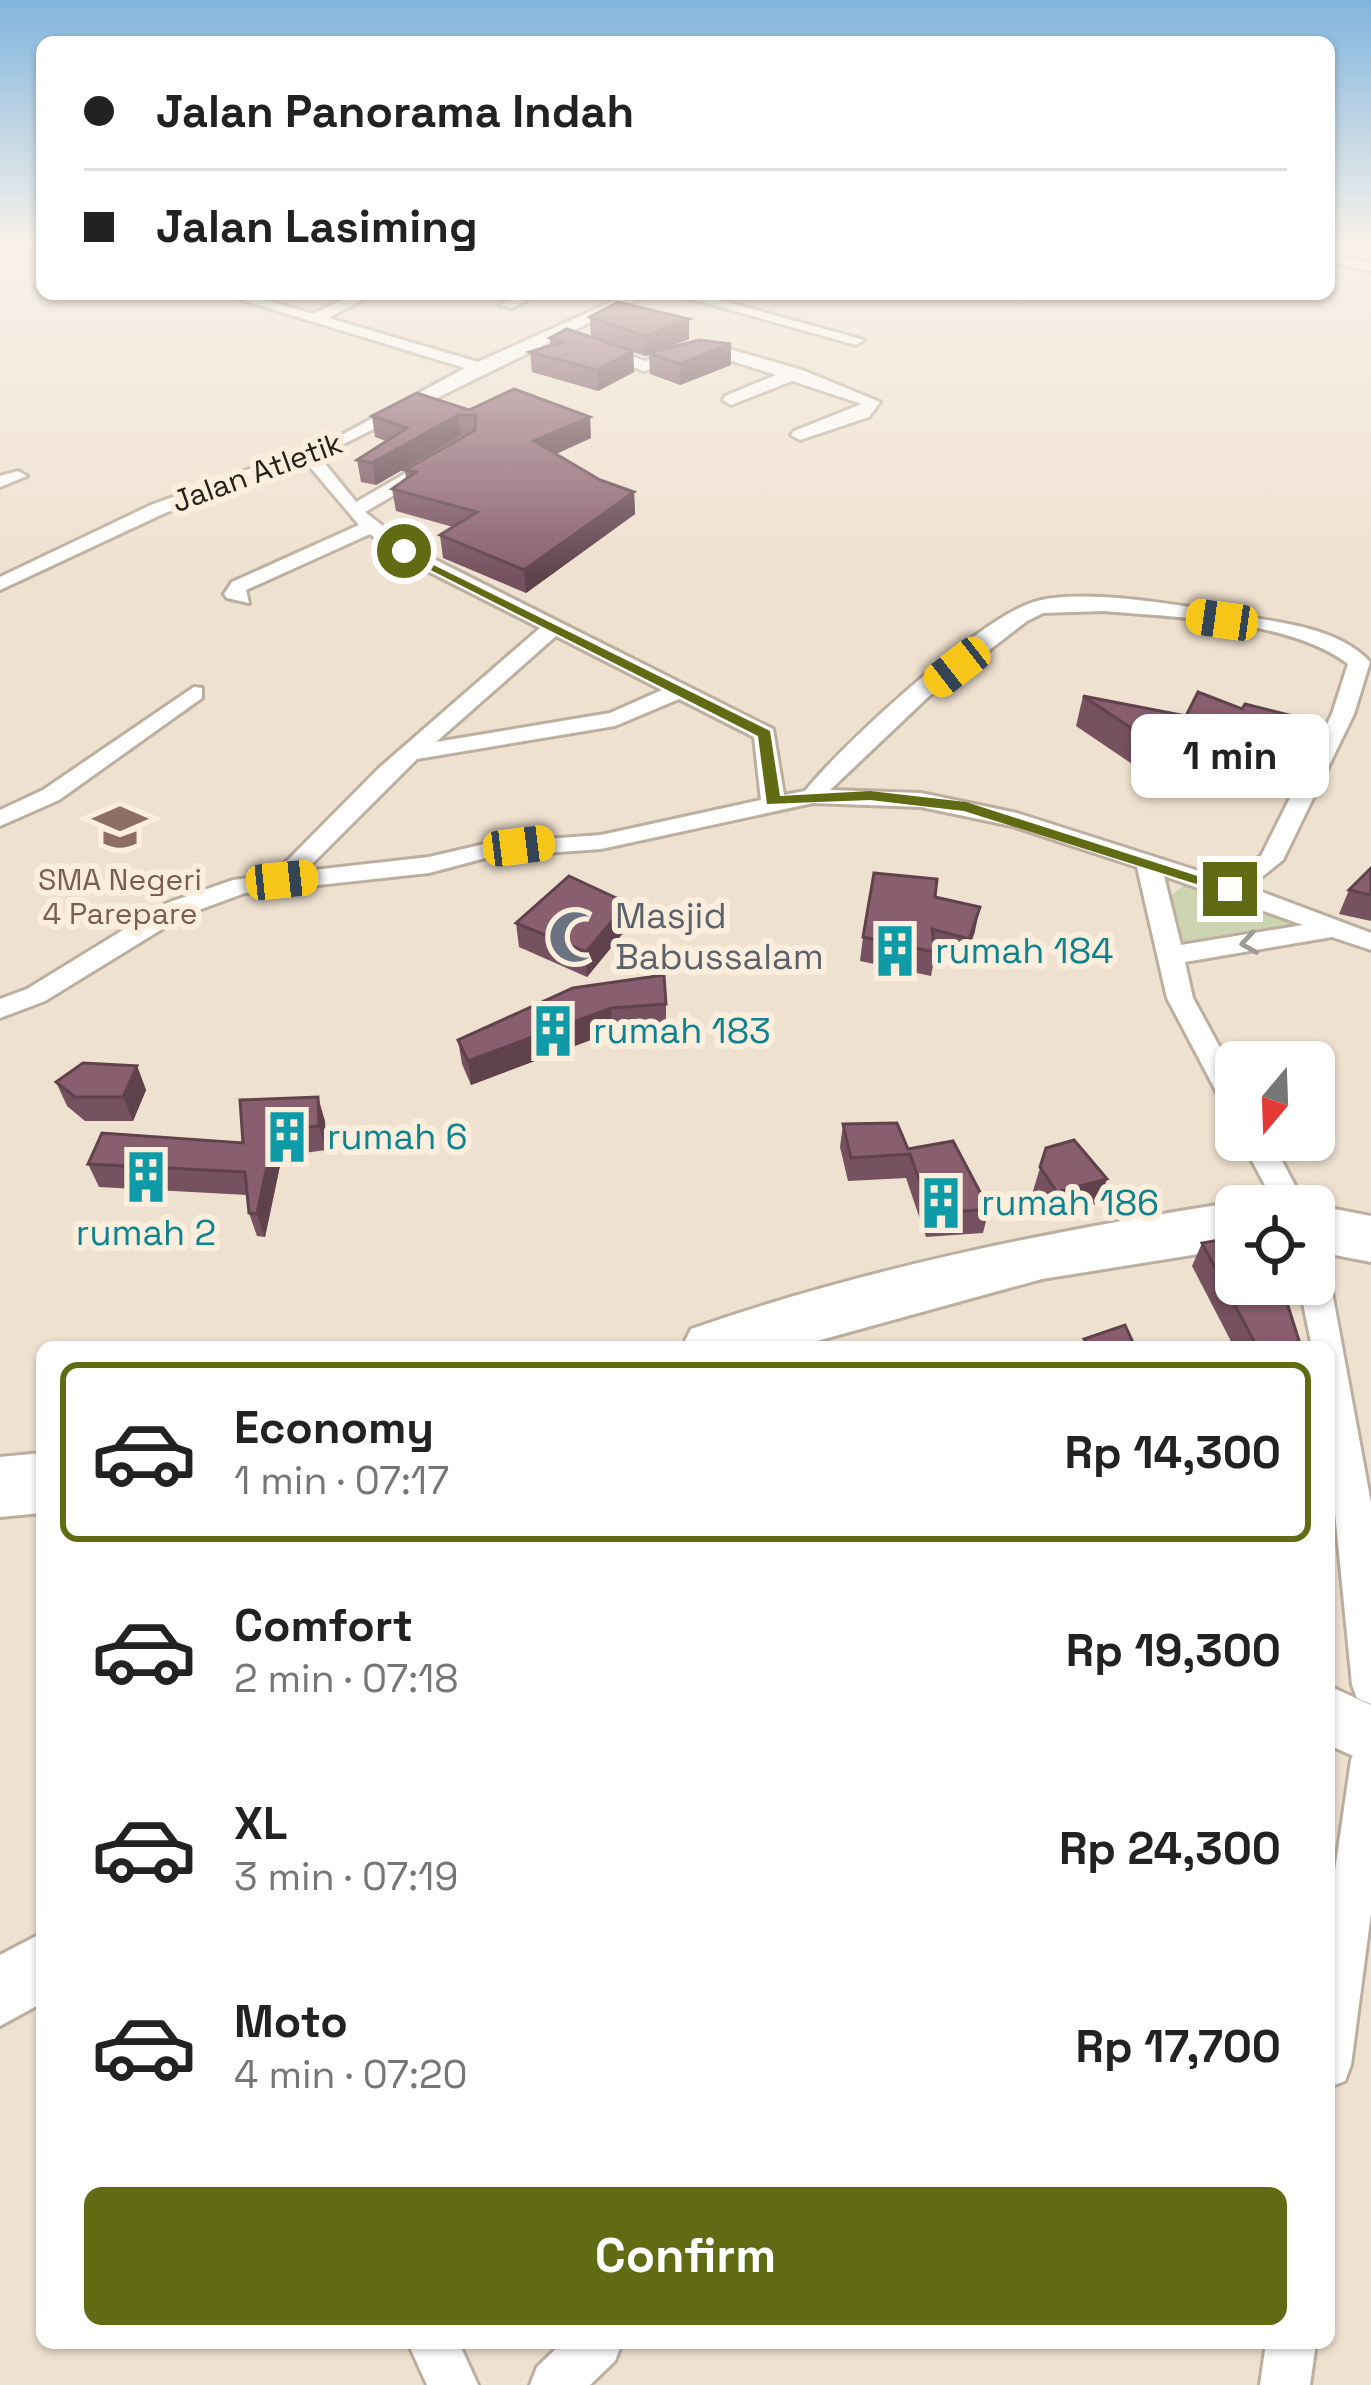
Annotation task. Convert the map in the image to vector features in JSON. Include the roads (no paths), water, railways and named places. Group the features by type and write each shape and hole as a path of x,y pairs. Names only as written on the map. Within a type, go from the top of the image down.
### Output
{"highway":[{"path":"733,1341 879,1296 1042,1256 1215,1228"},
{"path":"1335,1232 1371,1239"},
{"path":"0,1487 36,1484"}],"main road":[{"path":"1335,1717 1371,1735"},
{"path":"0,1993 36,1969"}],"street":[{"path":"436,354 479,368"},
{"name":"Jalan Atletik","path":"0,584 158,509 371,428 511,354"},
{"path":"611,354 644,366 692,354"},
{"path":"719,354 796,373 872,402 863,413 800,435"},
{"path":"731,400 796,373"},
{"path":"309,455 353,511 404,551 765,734 772,801"},
{"path":"353,511 450,455"},
{"path":"242,599 234,594 239,586 370,527"},
{"path":"813,796 853,748 1033,608 1169,613 1329,641 1359,662 1343,715 1270,860 1230,889"},
{"path":"282,880 409,753 552,629"},
{"path":"409,753 615,719 678,691"},
{"path":"0,820 51,795 194,694"},
{"path":"0,1009 36,994 176,909 211,895 282,880 429,865 486,870 531,865 584,852 601,842 772,801 813,796 870,796 966,807 1148,861 1371,942"},
{"path":"1148,861 1180,998 1215,1064"},
{"path":"1167,956 1331,929"},
{"path":"1319,1305 1328,1341"},
{"path":"1335,1373 1362,1542 1371,1685"},
{"path":"1335,2021 1371,1760"},
{"path":"436,2349 452,2385"},
{"path":"555,2385 591,2349"},
{"path":"1285,2385 1290,2349"}],"place":[{"name":"SMA Negeri 4 Parepare","path":"120,827"},
{"name":"Masjid Babussalam","path":"575,937"},
{"name":"rumah 184","path":"895,951"},
{"name":"rumah 183","path":"553,1031"},
{"name":"rumah 6","path":"287,1137"},
{"name":"rumah 2","path":"146,1177"},
{"name":"rumah 186","path":"941,1203"}]}
